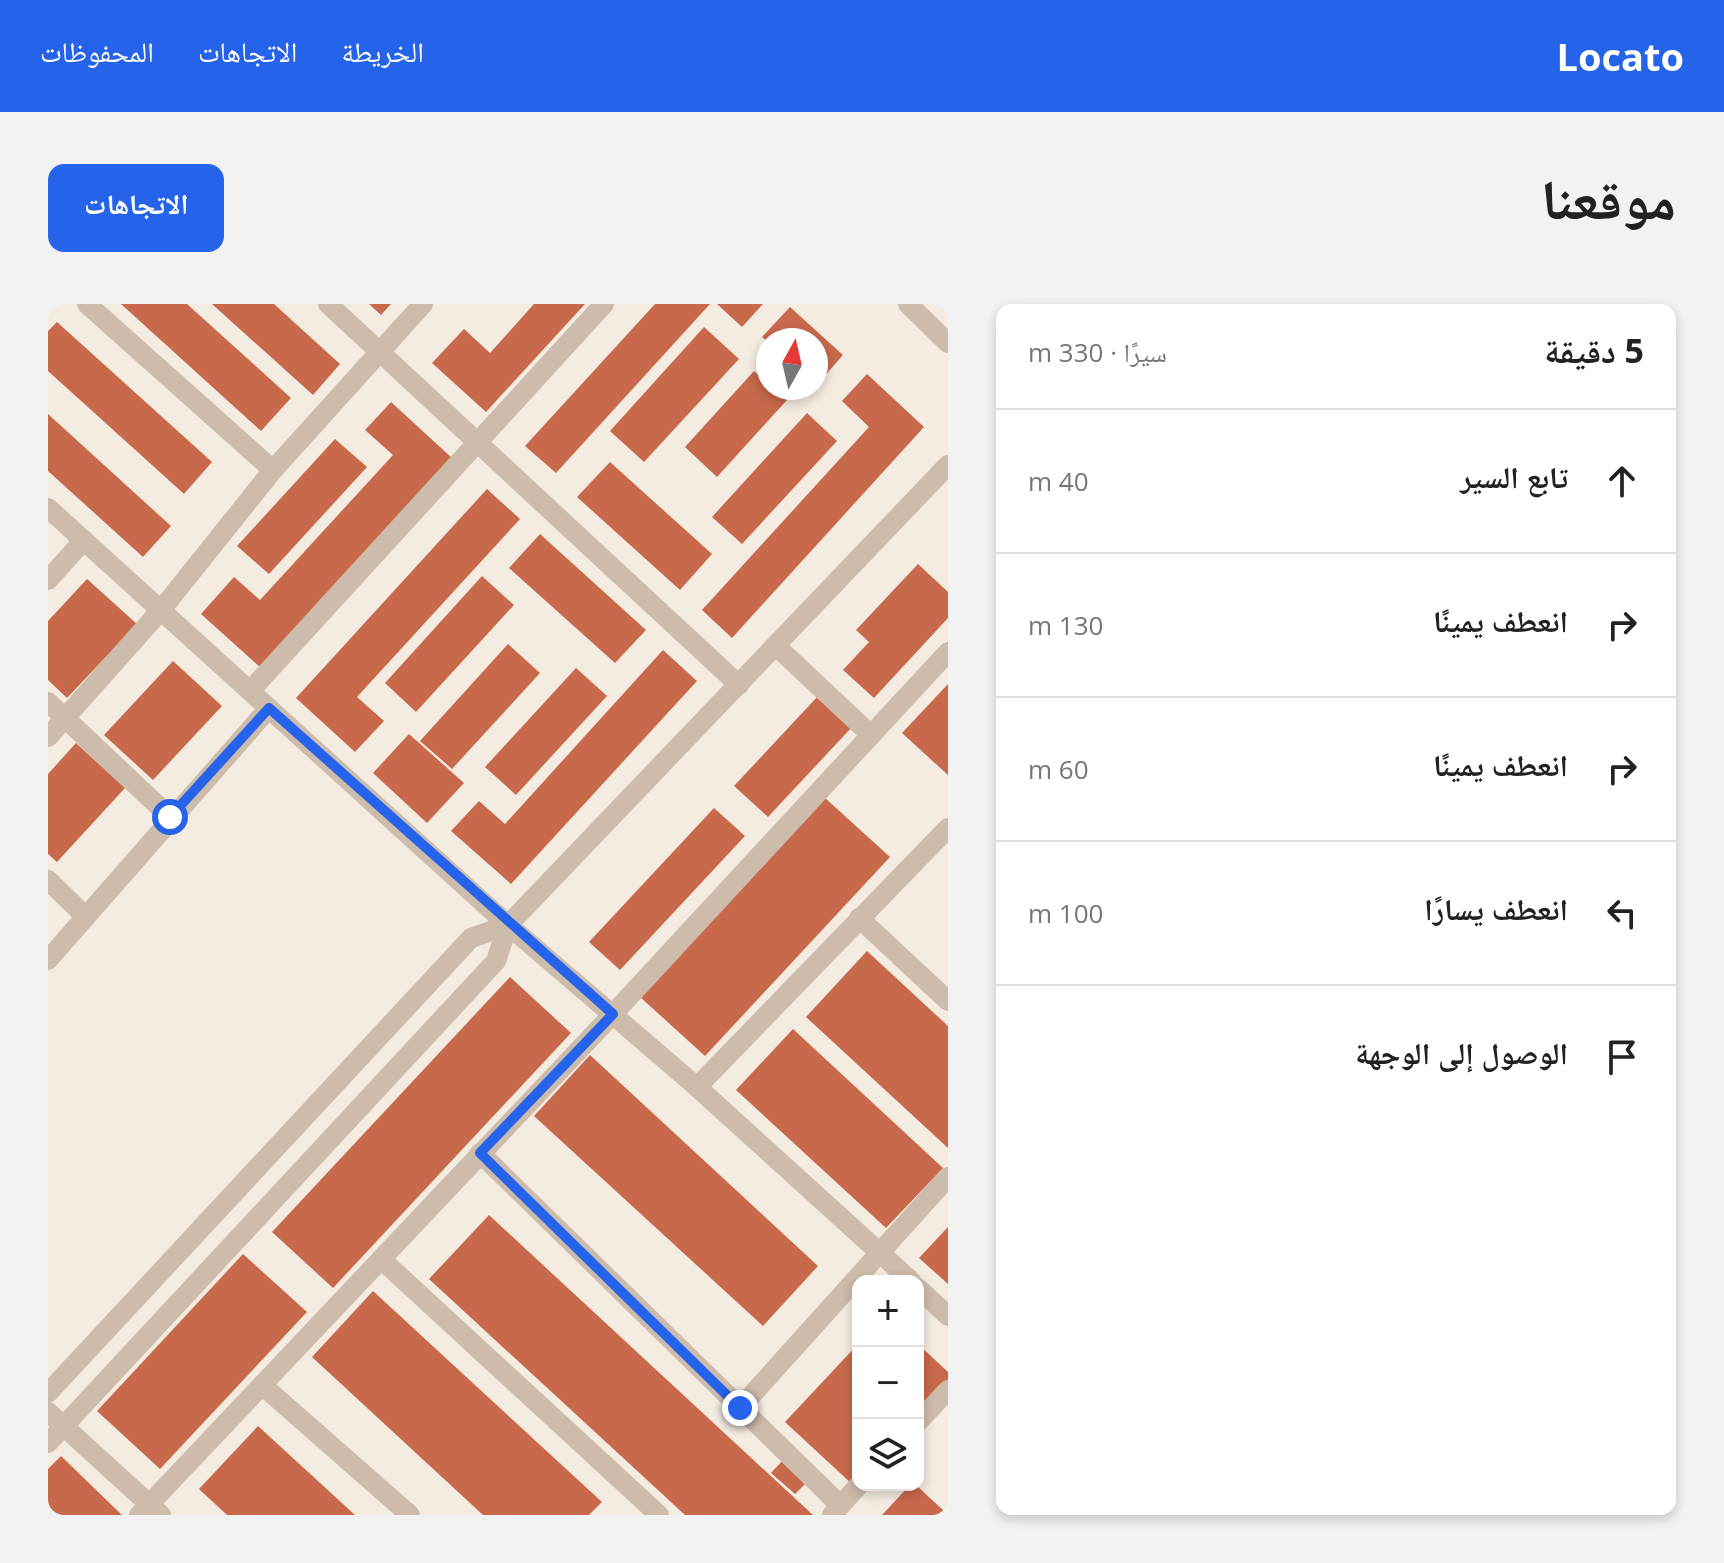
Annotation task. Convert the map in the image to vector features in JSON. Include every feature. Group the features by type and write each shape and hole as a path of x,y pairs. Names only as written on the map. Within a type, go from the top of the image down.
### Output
{"street":[{"path":"87,304 273,470"},
{"path":"328,304 739,685"},
{"path":"48,737 161,610 273,470 423,304"},
{"path":"250,691 604,304"},
{"path":"908,304 948,343"},
{"path":"48,1443 56,1418 496,961 508,925 948,465"},
{"path":"48,508 508,925 697,1087 904,1275"},
{"path":"48,580 84,540"},
{"path":"776,646 871,735"},
{"path":"56,1418 150,1511 262,1385 613,1014 948,652"},
{"path":"48,702 170,817"},
{"path":"48,960 170,817 269,708"},
{"path":"697,1087 948,828"},
{"path":"48,880 85,916"},
{"path":"859,918 948,1001"},
{"path":"48,1393 471,938 508,925"},
{"path":"480,1153 740,1408 836,1510 853,1491"},
{"path":"740,1408 878,1251 948,1177"},
{"path":"381,1259 651,1513"},
{"path":"924,1294 948,1316"},
{"path":"262,1385 410,1515"},
{"path":"921,1419 948,1390"}],"building":[{"path":"121,304 187,304 291,398 261,431"},
{"path":"212,304 274,304 340,364 313,395"},
{"path":"369,304 391,304 381,315"},
{"path":"534,304 585,304 486,412 432,363 464,329 490,353"},
{"path":"655,304 710,304 556,473 525,446"},
{"path":"717,304 763,304 742,327"},
{"path":"790,307 813,328 770,328"},
{"path":"57,322 212,462 184,494 48,371 48,331"},
{"path":"704,327 739,359 644,462 610,431"},
{"path":"828,341 843,355 828,372"},
{"path":"754,371 756,400 787,400 717,477 685,447"},
{"path":"867,374 924,427 732,638 702,610 869,427 842,401"},
{"path":"391,402 452,458 261,668 201,614 234,577 260,600 393,455 365,430"},
{"path":"807,413 837,441 742,544 712,517"},
{"path":"48,414 171,526 143,557 48,471"},
{"path":"335,439 367,467 269,574 237,546"},
{"path":"610,462 712,554 680,590 577,497"},
{"path":"487,489 520,519 357,697 384,721 355,752 296,698"},
{"path":"540,534 646,630 615,663 509,568"},
{"path":"918,564 948,592 948,618 874,698 843,670 869,642 856,630"},
{"path":"482,576 514,605 416,712 385,683"},
{"path":"87,579 137,624 67,698 48,680 48,621"},
{"path":"508,644 540,673 452,769 420,741"},
{"path":"663,650 697,681 511,884 451,831 479,801 505,824"},
{"path":"173,661 222,706 153,780 104,735"},
{"path":"576,668 607,696 516,795 485,767"},
{"path":"948,684 948,775 902,733"},
{"path":"819,695 853,726 768,817 734,786"},
{"path":"409,734 464,783 427,823 373,773"},
{"path":"76,743 125,788 57,862 48,854 48,774"},
{"path":"824,797 890,857 705,1056 639,996"},
{"path":"714,808 745,836 620,970 589,942"},
{"path":"867,951 948,1026 948,1148 806,1017"},
{"path":"510,977 571,1033 333,1288 272,1232"},
{"path":"793,1029 943,1168 886,1228 736,1090"},
{"path":"590,1055 818,1266 763,1326 534,1116"},
{"path":"489,1215 813,1515 685,1515 429,1279"},
{"path":"948,1227 948,1284 919,1258"},
{"path":"243,1254 307,1312 160,1469 97,1411"},
{"path":"373,1291 602,1502 589,1515 483,1515 312,1357"},
{"path":"852,1350 852,1484 785,1422"},
{"path":"924,1350 948,1372 948,1383 924,1409"},
{"path":"258,1426 355,1515 227,1515 199,1489"},
{"path":"61,1456 122,1515 48,1515 48,1469"},
{"path":"784,1459 808,1481 795,1494 771,1473"},
{"path":"904,1491 922,1491 944,1511 940,1515 882,1515"}],"route":[{"path":"170,817 269,708 508,925 613,1014 480,1153 740,1408"}]}
